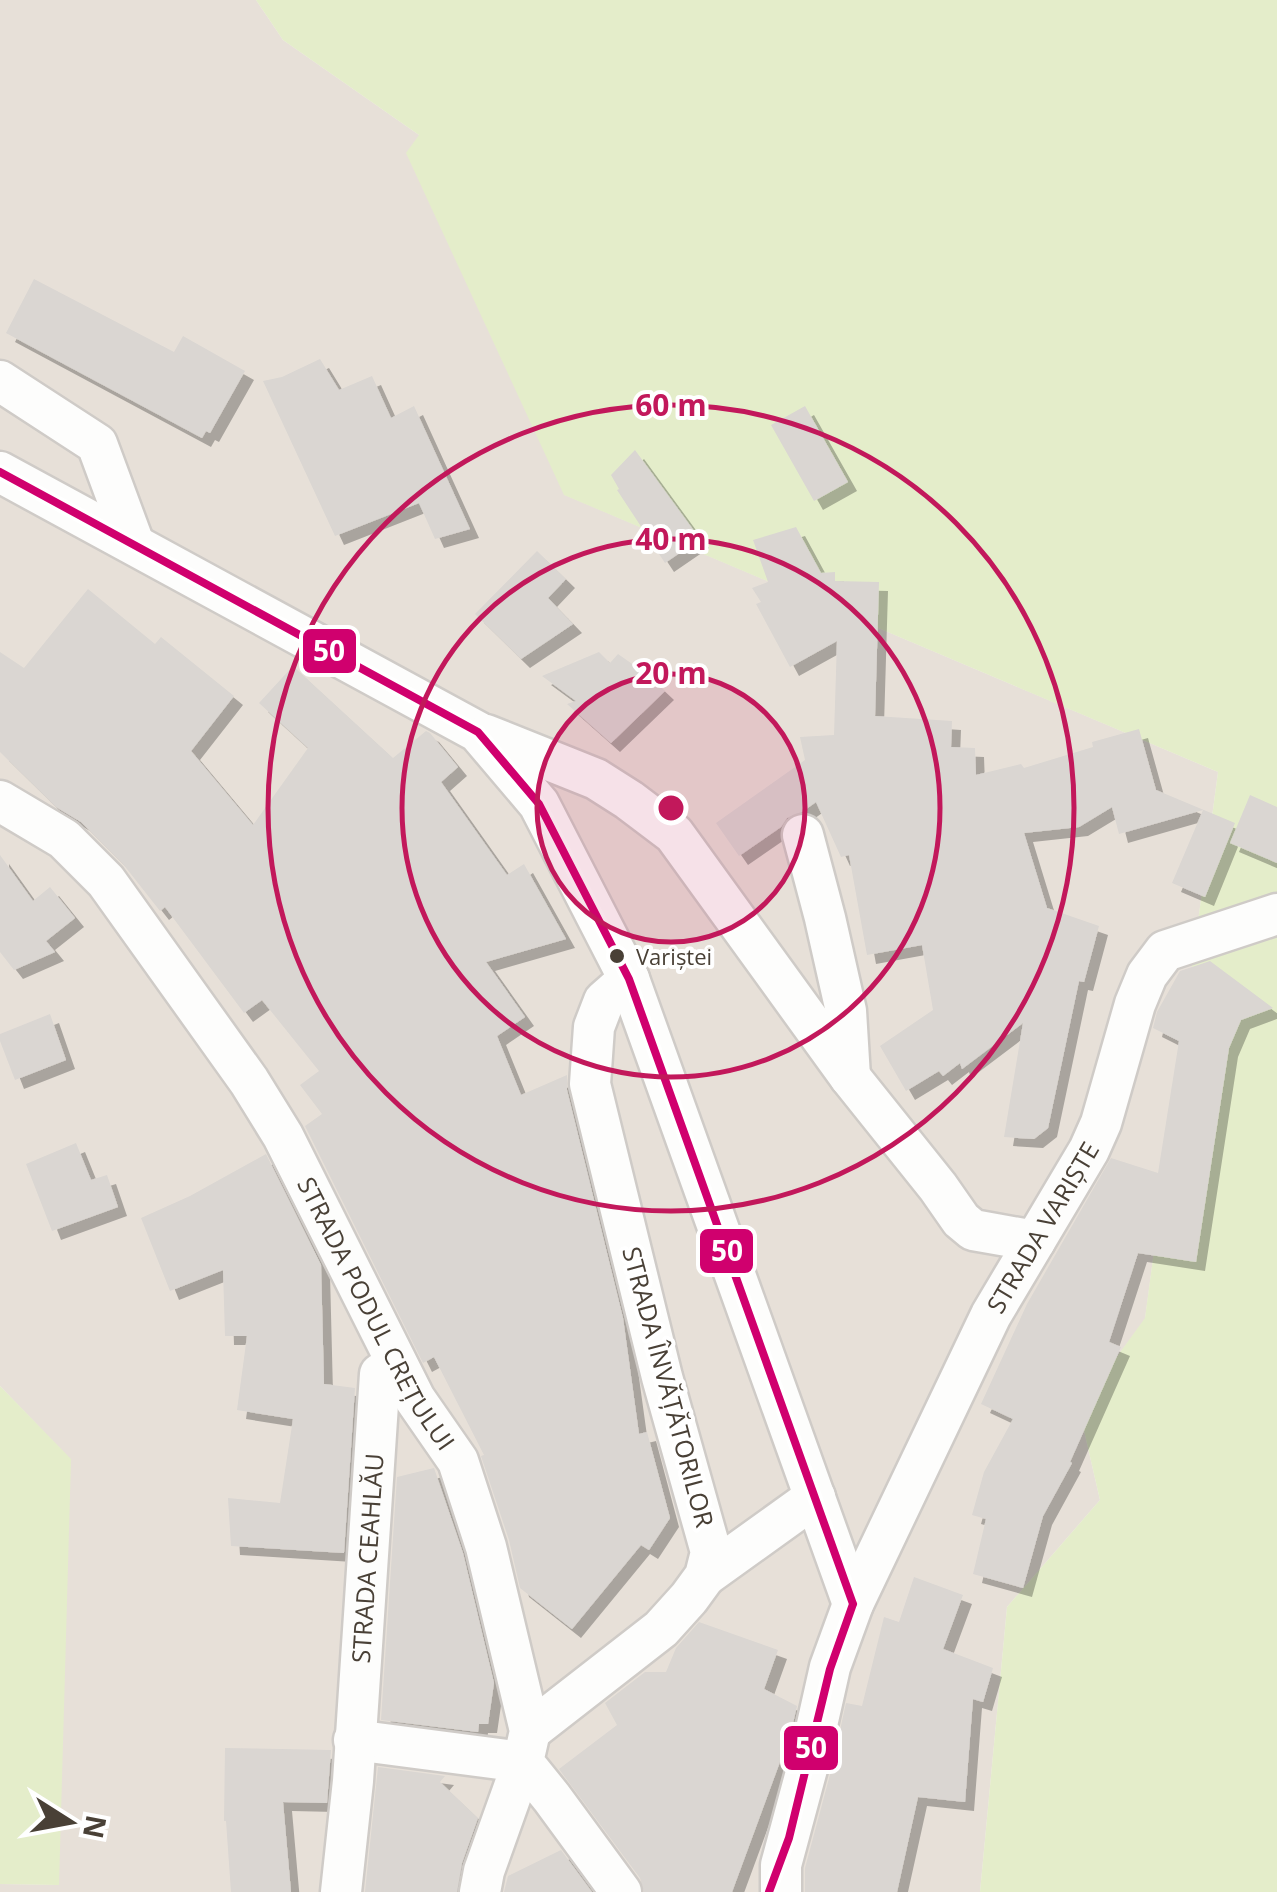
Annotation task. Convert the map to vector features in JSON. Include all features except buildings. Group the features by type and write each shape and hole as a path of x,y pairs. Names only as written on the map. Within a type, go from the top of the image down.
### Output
{"street":[{"path":"0,382 97,444 134,544"},
{"path":"0,472 478,732 596,780 629,800 674,834 850,1076 961,1220 974,1230 1035,1241"},
{"path":"478,732 539,804 630,979 853,1604"},
{"name":"STRADA PODUL CREȚULUI","path":"0,800 64,839 106,881 283,1136 416,1399 458,1460 486,1547 526,1746 552,1798 620,1892"},
{"path":"803,835 846,1011 850,1076"},
{"name":"STRADA VARIȘTE","path":"777,1883 830,1668 853,1604 991,1315 1102,1123 1134,1004 1147,974 1165,951 1276,912"},
{"name":"STRADA ÎNVĂȚĂTORILOR","path":"630,979 604,1002 594,1027 590,1084 662,1377 712,1552 705,1576"},
{"name":"STRADA CEAHLĂU","path":"341,1892 353,1781 380,1374"},
{"path":"480,1892 526,1746 661,1628 705,1576 815,1497"},
{"path":"354,1740 526,1746"}],"shaded area":[{"path":"0,0 256,0 283,40 419,135 565,495 1218,772 1145,1319 1079,1409 1100,1500 1007,1607 980,1892 0,1892 0,1884 58,1885 70,1459 0,1386"}],"green space":[{"path":"256,0 1277,0 1277,1892 980,1892 1007,1607 1100,1500 1079,1409 1145,1318 1218,772 564,495 406,153 419,135 283,40"},
{"path":"0,1386 71,1459 59,1885 0,1884"}],"transit line":[{"name":"50","path":"0,472 478,732 539,804 629,979 853,1604"},
{"name":"50","path":"769,1892 789,1838 830,1669 853,1604"}],"place":[{"name":"Variștei","path":"617,956"}]}
